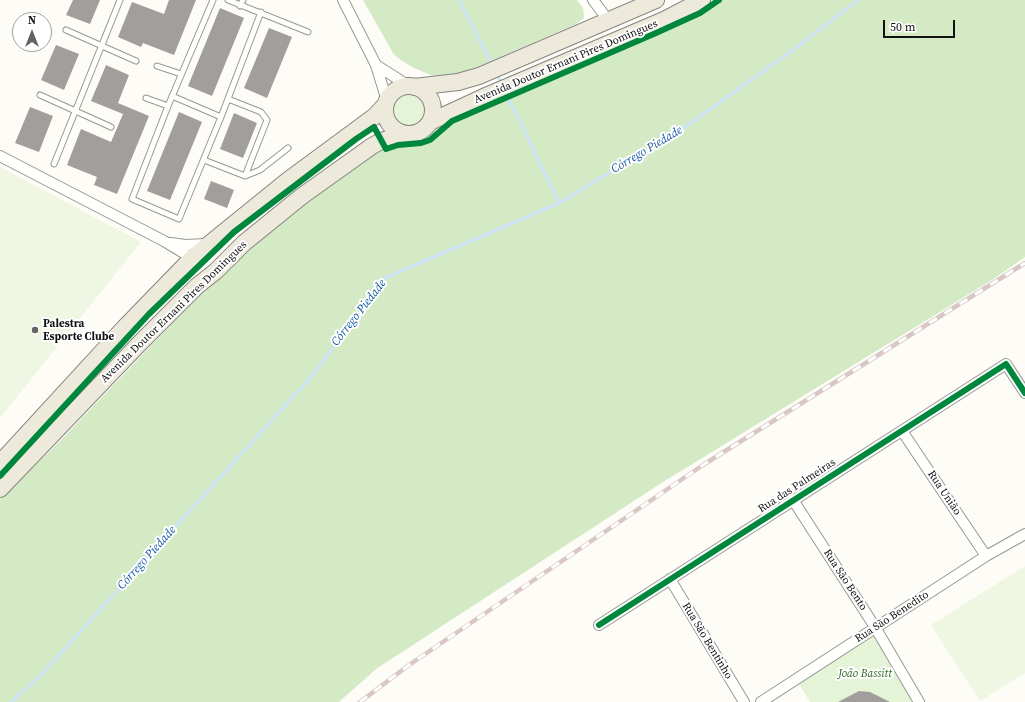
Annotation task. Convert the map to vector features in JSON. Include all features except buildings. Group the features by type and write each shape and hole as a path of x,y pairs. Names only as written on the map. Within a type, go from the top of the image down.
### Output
{"main road":[{"name":"Avenida Doutor Ernani Pires Domingues","path":"412,86 458,82 479,76 656,0"},
{"name":"Avenida Doutor Ernani Pires Domingues","path":"430,122 488,94 666,19 702,0"},
{"path":"412,86 423,90 431,101 433,114 430,122 424,129 416,133 407,134 392,127 385,113 386,103 396,90 412,86"},
{"name":"Avenida Doutor Ernani Pires Domingues","path":"0,463 125,327 192,258 286,181 375,116 386,103"},
{"name":"Avenida Doutor Ernani Pires Domingues","path":"0,489 138,345 197,286 216,271 244,243 302,196 372,146 381,141 407,134"}],"street":[{"path":"343,0 376,65 386,103"},
{"path":"593,0 608,20"},
{"path":"376,65 412,86"},
{"path":"0,156 164,241 192,258"},
{"path":"164,241 185,245 209,244"},
{"name":"Rua das Palmeiras","path":"599,625 1006,364 1025,393"},
{"name":"Rua União","path":"902,431 986,556"},
{"name":"Rua São Bento","path":"793,500 875,628 919,702"},
{"name":"Rua São Benedito","path":"761,702 986,556 1025,534"},
{"name":"Rua São Bentinho","path":"670,579 744,702"}],"lane":[{"path":"54,164 120,0"},
{"path":"213,0 172,96 132,199 179,219 222,117 261,12"},
{"path":"228,0 308,32"},
{"path":"240,6 243,0"},
{"path":"66,30 136,62"},
{"path":"157,66 181,74"},
{"path":"40,95 111,127"},
{"path":"172,96 222,117"},
{"path":"146,98 168,106"},
{"path":"228,99 261,112 267,120 245,176"},
{"path":"204,160 245,176 260,170 288,148"}],"green space":[{"path":"363,0 577,0 583,8 584,18 576,24 459,75 443,77 424,72 397,57 393,53"},
{"path":"714,0 1025,0 1025,257 992,280 663,482 376,669 339,702 0,702 0,499 59,442 212,282 302,205 383,148 429,134 477,105 676,23"},
{"path":"405,89 413,89 421,92 427,98 430,110 427,122 421,128 413,131 405,131 397,128 391,122 388,114 388,106 391,98 397,92"},
{"name":"Palestra Esporte Clube","path":"0,167 141,242 0,418"},
{"path":"1025,566 1025,673 980,701 931,625"},
{"name":"João Bassitt","path":"874,633 915,702 810,702 799,684"}],"waterway":[{"path":"459,0 492,64"},
{"name":"Córrego Piedade","path":"11,702 40,676 311,377 385,278 559,203 675,134 789,53 858,0"},
{"path":"496,73 502,84"},
{"path":"506,93 559,203"}],"railway":[{"path":"360,702 409,665 703,465 1025,263"}],"cycle path":[{"path":"0,476 149,314 234,232 374,127 386,149 398,145 421,143 430,140 452,121 656,33 700,13 719,0"},
{"path":"599,625 1006,364 1025,393"}],"place":[{"name":"Palestra Esporte Clube","path":"35,330"}]}
